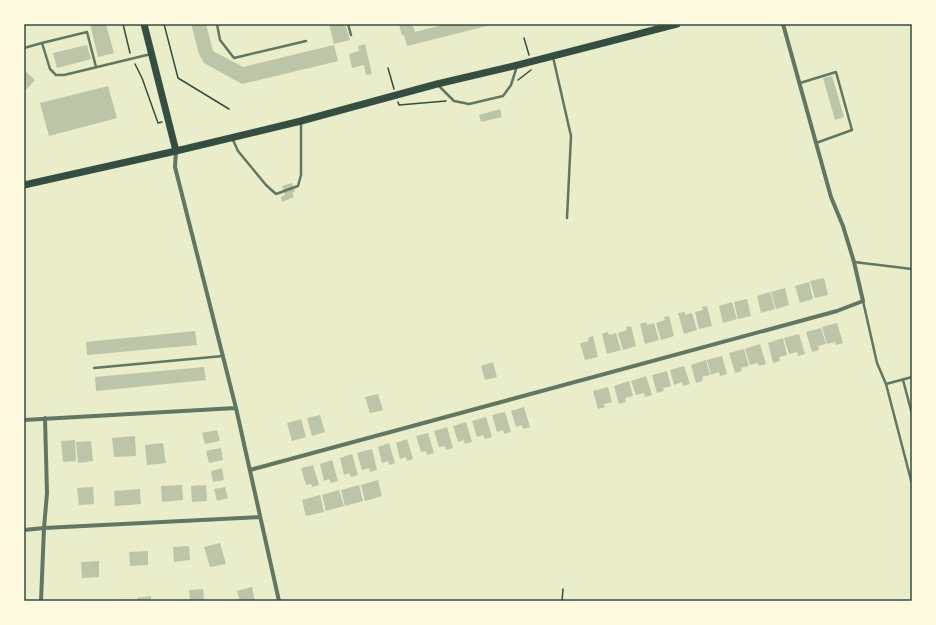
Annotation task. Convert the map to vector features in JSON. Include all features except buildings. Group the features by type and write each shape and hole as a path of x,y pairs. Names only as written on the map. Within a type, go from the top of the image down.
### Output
{"main road":[{"path":"144,24 176,151"},
{"path":"24,184 232,138 437,84 518,65 677,24"}],"street":[{"path":"250,470 837,311 863,301 854,262 843,226 831,197 783,24"},
{"path":"176,151 175,167 236,408 279,601"},
{"path":"24,420 236,408"},
{"path":"41,601 47,494 45,418"},
{"path":"24,530 260,517"}],"lane":[{"path":"217,24 220,40 234,58 306,41"},
{"path":"348,24 351,35"},
{"path":"24,48 87,32 96,66"},
{"path":"42,44 50,69 56,74 64,75 96,66 151,54"},
{"path":"552,56 571,136 567,218"},
{"path":"437,84 454,101 469,104 503,96 511,85 518,65"},
{"path":"800,82 836,72 852,130 816,143"},
{"path":"232,138 238,151 266,185 276,194 298,186 301,175 301,121"},
{"path":"854,262 912,269"},
{"path":"863,301 877,363 886,384 912,484"},
{"path":"94,368 223,356"},
{"path":"886,384 912,377"},
{"path":"903,380 912,414"}],"path":[{"path":"123,24 132,59 142,78 158,123 168,121"},
{"path":"164,24 178,78 229,109"},
{"path":"562,601 563,589"}]}
